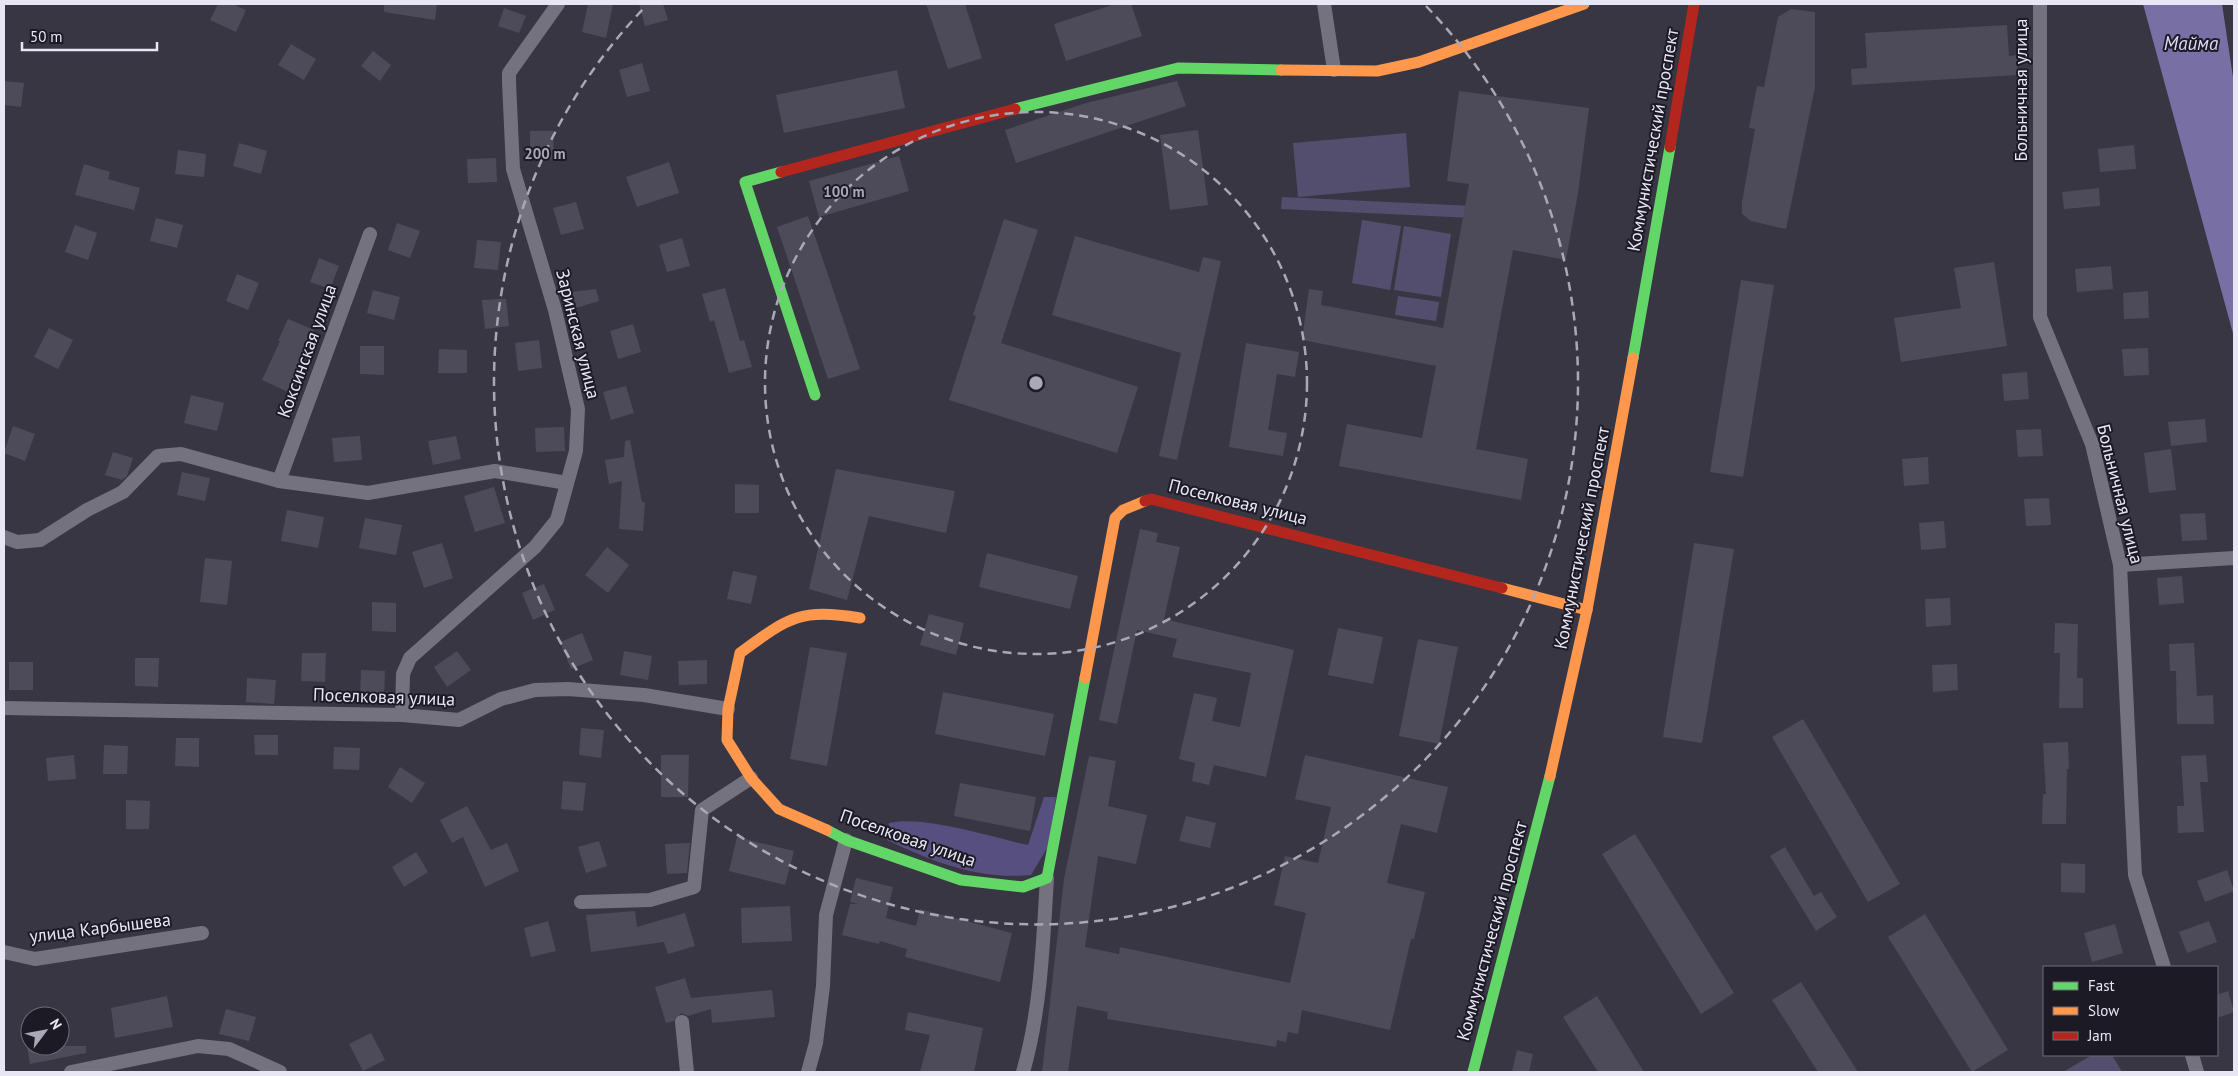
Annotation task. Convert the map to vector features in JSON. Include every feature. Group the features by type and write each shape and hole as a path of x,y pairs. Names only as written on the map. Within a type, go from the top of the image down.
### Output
{"street":[{"name":"Заринская улица","path":"402,715 404,674 410,658 535,547 557,520 576,451 578,409 555,310 513,169 509,82 509,73 558,4"},
{"path":"1324,4 1334,70"},
{"path":"815,395 745,182 941,127 1178,68 1377,70 1419,62 1584,4"},
{"name":"Коммунистический проспект","path":"1472,1072 1540,819 1587,610 1611,489 1694,4"},
{"name":"Больничная улица","path":"2040,4 2040,317 2092,444 2120,565 2135,876 2164,966"},
{"name":"Коксинская улица","path":"279,481 370,234"},
{"path":"4,538 17,542 40,540 87,510 123,492 158,456 181,454 279,481 368,493 495,471 567,483"},
{"name":"Поселковая улица","path":"4,708 402,715 459,720 501,699 535,690 568,689 644,695 728,709 728,740 750,778 779,809 811,822 846,840 961,880 1023,887 1047,878 1115,518 1135,504 1150,499 1587,610"},
{"path":"2120,565 2234,558"},
{"path":"728,709 740,653 779,626 800,616 819,613 860,618"},
{"path":"581,902 650,900 694,887 702,810 750,778"},
{"path":"808,1072 816,1043 823,986 826,915 846,840"},
{"path":"1023,1072 1030,1048 1042,964 1047,878"},
{"name":"улица Карбышева","path":"4,952 35,959 202,933"},
{"path":"682,1022 687,1072"},
{"path":"72,1072 198,1046 229,1049 280,1072"},
{"path":"2192,1056 2197,1072"}],"shaded area":[{"path":"1406,133 1410,187 1298,197 1293,143"},
{"path":"1282,197 1495,207 1494,219 1281,209"},
{"path":"1362,220 1401,226 1390,290 1352,283"},
{"path":"1404,226 1451,234 1441,297 1394,290"},
{"path":"1398,296 1439,302 1436,321 1395,315"},
{"path":"1044,797 1056,797 1049,845 1031,875 993,875 957,868 887,840 889,823 903,821 938,824 1028,845"},
{"path":"2090,1056 2113,1056 2122,1072 2063,1072"}],"water":[{"name":"Майма","path":"2143,4 2222,4 2234,84 2234,337"}],"building":[{"path":"218,4 232,4 246,10 236,32 210,20"},
{"path":"384,4 437,4 435,20 384,12"},
{"path":"588,4 613,4 606,38 582,32"},
{"path":"639,4 663,4 668,20 645,26"},
{"path":"926,4 965,4 982,58 948,69"},
{"path":"1115,4 1131,4 1142,36 1066,61 1054,24"},
{"path":"504,8 526,16 519,33 498,26"},
{"path":"1791,9 1815,12 1815,87 1786,229 1751,221 1742,214 1742,202 1755,129 1749,128 1757,86 1764,87 1778,17"},
{"path":"2007,25 2009,56 2017,55 2018,75 1852,85 1851,69 1867,68 1865,33"},
{"path":"291,44 316,59 304,80 278,65"},
{"path":"373,51 391,65 380,81 361,66"},
{"path":"642,63 650,91 627,97 619,70"},
{"path":"897,70 905,108 784,133 776,95"},
{"path":"4,81 24,83 21,107 4,105"},
{"path":"1177,81 1186,106 1016,163 1005,130 1086,103"},
{"path":"1459,91 1589,108 1578,193 1566,260 1513,250 1476,449 1528,459 1521,500 1339,466 1347,424 1422,438 1436,366 1302,340 1309,289 1323,291 1321,305 1443,328 1469,184 1447,181"},
{"path":"1198,130 1208,205 1170,210 1160,135"},
{"path":"530,131 553,131 554,159 530,160"},
{"path":"239,143 267,151 261,174 233,166"},
{"path":"2134,145 2136,169 2100,172 2098,149"},
{"path":"178,150 206,154 204,177 175,174"},
{"path":"899,156 909,191 819,217 809,181"},
{"path":"496,158 497,182 468,183 467,159"},
{"path":"669,162 679,193 637,207 626,177"},
{"path":"84,164 110,172 108,179 140,188 134,210 75,195"},
{"path":"2099,188 2100,206 2064,209 2062,192"},
{"path":"576,202 584,229 561,235 553,208"},
{"path":"808,216 860,369 828,379 777,227"},
{"path":"156,218 183,225 177,248 150,241"},
{"path":"1004,219 1038,230 1001,343 1138,387 1117,453 949,400 976,316 973,315"},
{"path":"397,223 420,231 410,258 388,250"},
{"path":"75,225 97,233 88,260 65,252"},
{"path":"1075,236 1199,272 1203,257 1221,261 1177,460 1159,456 1181,353 1052,315"},
{"path":"682,238 690,266 667,272 659,245"},
{"path":"477,240 501,242 498,270 474,268"},
{"path":"319,258 339,266 330,289 310,282"},
{"path":"1994,262 2007,346 1901,362 1894,318 1961,308 1954,268"},
{"path":"2111,266 2113,289 2077,292 2075,269"},
{"path":"237,274 259,283 248,310 226,301"},
{"path":"1741,280 1774,285 1743,477 1710,472"},
{"path":"725,288 740,341 744,340 752,367 729,373 714,320 710,322 702,294"},
{"path":"596,289 599,301 576,308 571,292"},
{"path":"373,290 400,297 394,320 367,313"},
{"path":"2148,291 2149,318 2124,319 2123,293"},
{"path":"506,299 509,326 485,329 482,300"},
{"path":"288,319 314,330 288,392 262,380"},
{"path":"633,324 641,352 618,359 610,331"},
{"path":"49,328 73,340 58,369 34,357"},
{"path":"539,340 542,368 518,371 515,343"},
{"path":"1246,343 1299,352 1295,377 1277,374 1268,430 1287,433 1283,456 1229,447"},
{"path":"360,346 384,346 384,375 360,374"},
{"path":"2148,348 2149,375 2124,376 2122,349"},
{"path":"439,349 467,350 467,373 438,373"},
{"path":"2027,372 2029,399 2004,401 2002,374"},
{"path":"626,386 634,413 611,420 603,392"},
{"path":"191,395 224,403 217,431 184,423"},
{"path":"2205,419 2207,442 2171,446 2168,422"},
{"path":"13,426 35,434 25,461 4,453"},
{"path":"564,427 565,451 536,452 535,428"},
{"path":"2041,429 2043,456 2018,457 2016,430"},
{"path":"360,436 362,460 334,462 332,438"},
{"path":"456,436 461,459 433,465 428,441"},
{"path":"630,440 642,502 645,502 643,531 619,529 622,481 609,484 605,460 624,457 625,441"},
{"path":"2171,449 2176,490 2149,493 2144,453"},
{"path":"113,452 133,458 127,476 122,480 105,475"},
{"path":"1928,457 1929,484 1904,486 1902,459"},
{"path":"836,469 955,491 946,533 869,516 847,600 809,589"},
{"path":"182,472 210,478 205,501 177,495"},
{"path":"735,484 759,485 759,513 735,513"},
{"path":"494,487 505,523 475,532 464,496"},
{"path":"2049,498 2051,525 2026,526 2024,499"},
{"path":"287,510 324,517 318,548 281,541"},
{"path":"2205,513 2207,540 2182,541 2180,514"},
{"path":"365,518 402,525 396,555 359,548"},
{"path":"1944,521 1946,548 1921,550 1919,523"},
{"path":"1140,529 1158,533 1156,542 1180,547 1164,619 1294,650 1266,777 1214,765 1209,785 1192,781 1195,763 1179,759 1194,693 1217,698 1212,721 1240,727 1251,673 1172,657 1177,639 1137,630 1117,724 1099,720"},
{"path":"442,543 453,578 424,588 412,552"},
{"path":"1694,543 1734,549 1702,743 1663,737"},
{"path":"607,547 629,565 608,593 585,575"},
{"path":"987,553 1078,576 1070,609 979,587"},
{"path":"205,558 232,561 227,605 200,602"},
{"path":"733,571 757,576 751,604 727,599"},
{"path":"2182,576 2184,603 2159,605 2157,578"},
{"path":"544,584 555,610 533,620 522,593"},
{"path":"1950,598 1951,625 1926,627 1925,599"},
{"path":"372,602 396,603 396,632 372,631"},
{"path":"929,614 964,623 956,655 920,645"},
{"path":"2055,623 2078,624 2077,678 2083,678 2083,708 2059,708 2060,653 2054,653"},
{"path":"1338,628 1383,637 1373,684 1328,675"},
{"path":"582,633 593,660 571,669 560,642"},
{"path":"1418,639 1458,647 1439,744 1399,736"},
{"path":"2194,643 2197,696 2213,695 2214,724 2177,724 2176,671 2170,671 2169,644"},
{"path":"810,647 847,653 827,766 790,759"},
{"path":"457,651 471,670 447,687 434,667"},
{"path":"624,651 652,656 648,680 620,675"},
{"path":"302,653 326,653 325,682 301,681"},
{"path":"135,658 159,658 158,687 135,686"},
{"path":"707,660 707,684 679,685 678,661"},
{"path":"9,662 33,662 33,690 9,690"},
{"path":"1957,664 1958,690 1933,692 1932,665"},
{"path":"361,670 385,671 384,699 360,699"},
{"path":"247,678 276,680 274,704 246,702"},
{"path":"943,692 1054,714 1045,756 935,734"},
{"path":"1803,719 1900,884 1868,902 1772,737"},
{"path":"581,728 604,730 601,758 579,755"},
{"path":"254,735 278,735 278,755 255,755"},
{"path":"176,738 199,738 199,767 175,766"},
{"path":"2068,742 2069,769 2067,769 2066,824 2042,824 2043,794 2046,794 2043,743"},
{"path":"104,745 128,746 127,774 103,774"},
{"path":"334,747 360,748 359,770 333,769"},
{"path":"74,755 76,779 48,781 46,758"},
{"path":"661,755 689,755 688,797 661,797"},
{"path":"1305,755 1448,787 1437,833 1401,824 1387,883 1425,892 1414,939 1411,939 1390,1030 1302,1010 1298,1034 1288,1032 1286,1042 1277,1040 1276,1047 1107,1019 1108,1012 1077,1006 1068,1072 1042,1072 1064,879 1089,756 1116,761 1108,806 1147,815 1136,864 1098,856 1085,947 1119,954 1120,947 1290,983 1306,913 1274,905 1285,856 1318,863 1331,807 1295,799"},
{"path":"2206,755 2208,782 2200,782 2204,832 2178,833 2177,806 2184,806 2181,756"},
{"path":"400,767 425,783 412,803 388,787"},
{"path":"563,781 586,783 583,811 561,809"},
{"path":"960,783 1036,797 1030,831 954,816"},
{"path":"126,800 150,801 149,829 126,829"},
{"path":"467,806 491,850 507,843 519,871 485,887 463,837 452,843 440,820"},
{"path":"1186,816 1216,823 1210,848 1179,841"},
{"path":"1635,834 1734,993 1701,1014 1602,854"},
{"path":"737,837 794,851 785,885 729,871"},
{"path":"599,841 607,866 586,873 578,847"},
{"path":"690,843 687,873 667,874 665,844"},
{"path":"1785,847 1814,896 1821,892 1837,917 1816,931 1770,856"},
{"path":"416,852 428,872 404,887 392,867"},
{"path":"2061,863 2085,864 2085,893 2061,892"},
{"path":"2227,870 2234,891 2205,902 2197,881"},
{"path":"856,878 893,887 886,918 916,926 920,909 1012,933 1000,982 905,957 907,949 880,941 879,944 842,935 850,904 858,904 850,902"},
{"path":"790,906 792,941 742,943 741,908"},
{"path":"635,911 637,927 685,913 695,946 668,954 664,942 591,952 586,915"},
{"path":"1925,914 2008,1050 1972,1072 1888,937"},
{"path":"548,921 556,951 531,957 524,928"},
{"path":"2209,921 2217,942 2187,953 2179,932"},
{"path":"2115,924 2123,953 2092,962 2084,933"},
{"path":"685,978 691,998 772,990 775,1017 712,1023 711,1009 688,1016 681,1013 674,1021 666,1023 655,987"},
{"path":"1801,982 1858,1072 1818,1072 1772,1000"},
{"path":"2228,991 2234,1012 2218,1018 2218,995"},
{"path":"167,996 173,1027 115,1038 111,1008"},
{"path":"1597,996 1644,1072 1598,1072 1563,1017"},
{"path":"226,1009 256,1017 249,1041 219,1034"},
{"path":"908,1012 983,1028 974,1072 920,1072 930,1035 905,1030"},
{"path":"371,1033 385,1060 363,1071 349,1044"},
{"path":"70,1046 86,1046 86,1053 30,1064 29,1056 70,1056"},
{"path":"1517,1050 1533,1054 1529,1072 1512,1072"}],"traffic: fast":[{"path":"1015,109 1178,68 1281,70"},
{"path":"1633,358 1670,147"},
{"path":"781,172 745,182 815,395"},
{"path":"827,830 846,840 961,880 1023,887 1047,878 1085,678"},
{"path":"1473,1072 1550,776"}],"traffic: slow":[{"path":"1281,70 1377,71 1419,62 1584,4"},
{"path":"1550,776 1587,610 1633,358"},
{"path":"1085,678 1115,518 1123,510 1145,501"},
{"path":"1502,588 1587,610"},
{"path":"827,830 779,809 751,778 727,740 728,709 740,653 770,631 808,615 822,614 860,618"}],"traffic: jam":[{"path":"1670,147 1694,4"},
{"path":"781,172 1015,109"},
{"path":"1145,501 1151,499 1502,588"}]}
